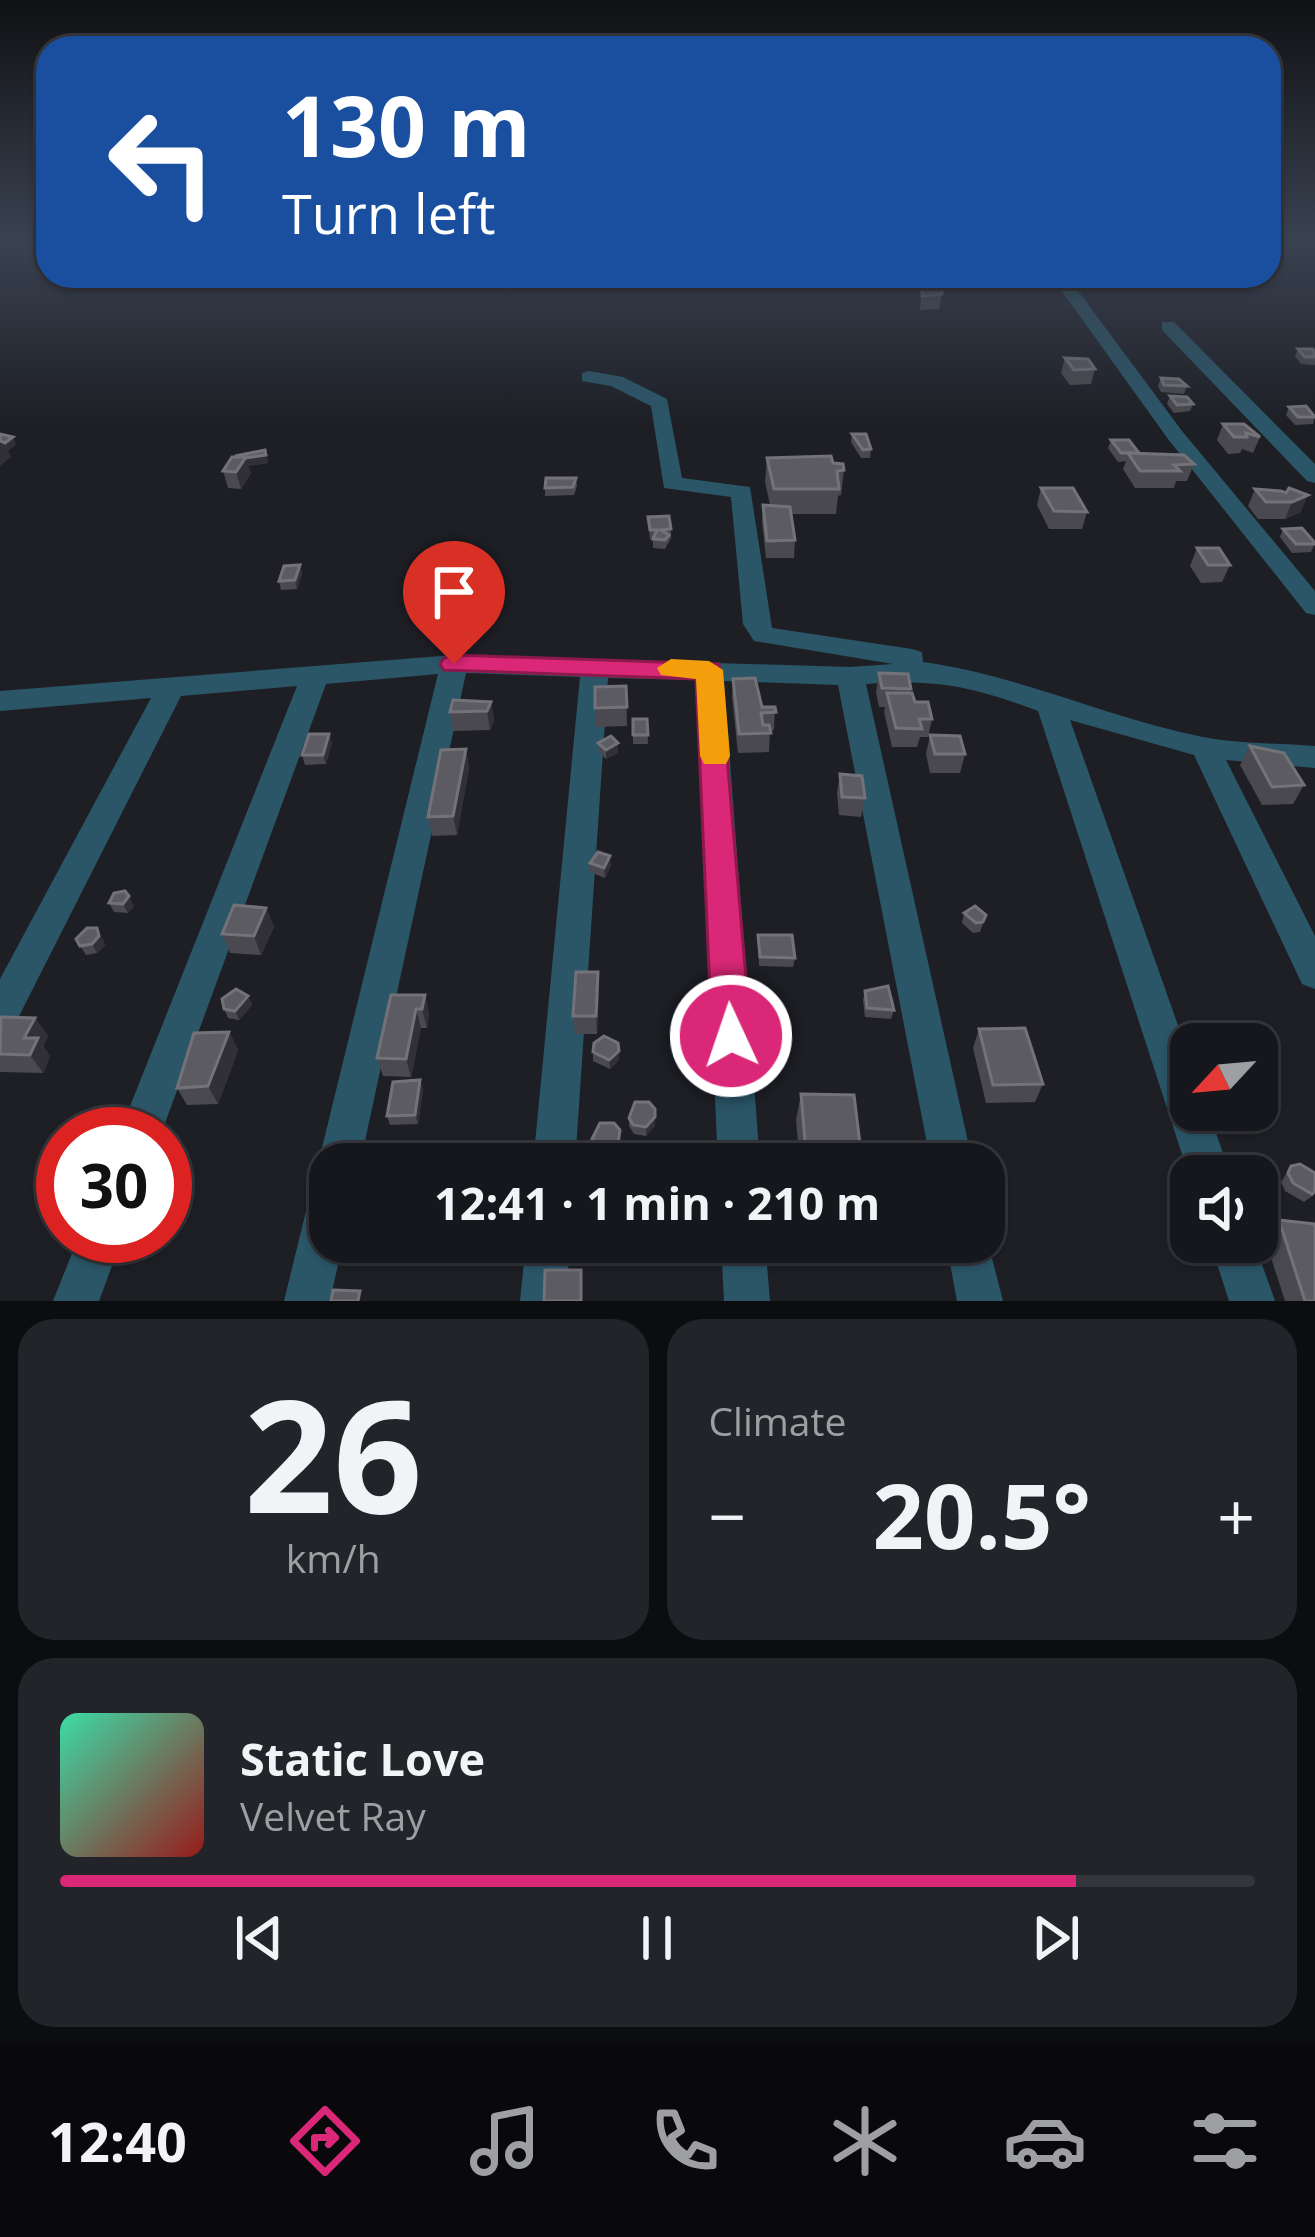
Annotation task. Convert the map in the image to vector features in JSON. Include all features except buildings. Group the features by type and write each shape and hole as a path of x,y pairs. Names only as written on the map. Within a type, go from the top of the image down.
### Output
{"street":[{"path":"1078,302 1175,435 1315,608"},
{"path":"1168,326 1315,476"},
{"path":"589,377 616,381 660,404 672,484 742,492 756,624 764,634 939,664 1050,705 1205,748 1299,760 1315,757"},
{"path":"0,701 454,664 850,676 923,670 979,680"},
{"path":"344,1143 454,664"},
{"path":"556,1143 595,665"},
{"path":"709,670 738,1143"},
{"path":"150,1107 315,675"},
{"path":"850,676 948,1143"},
{"path":"0,1016 171,687"},
{"path":"1050,705 1203,1155"},
{"path":"1205,748 1315,973"},
{"path":"76,1301 91,1263"},
{"path":"308,1301 317,1263"},
{"path":"543,1301 546,1263"},
{"path":"744,1263 747,1301"},
{"path":"972,1263 980,1301"},
{"path":"1239,1263 1252,1301"}],"slow traffic":[{"path":"671,668 709,670 715,756"}],"route":[{"path":"454,664 709,670 731,1036"}]}
